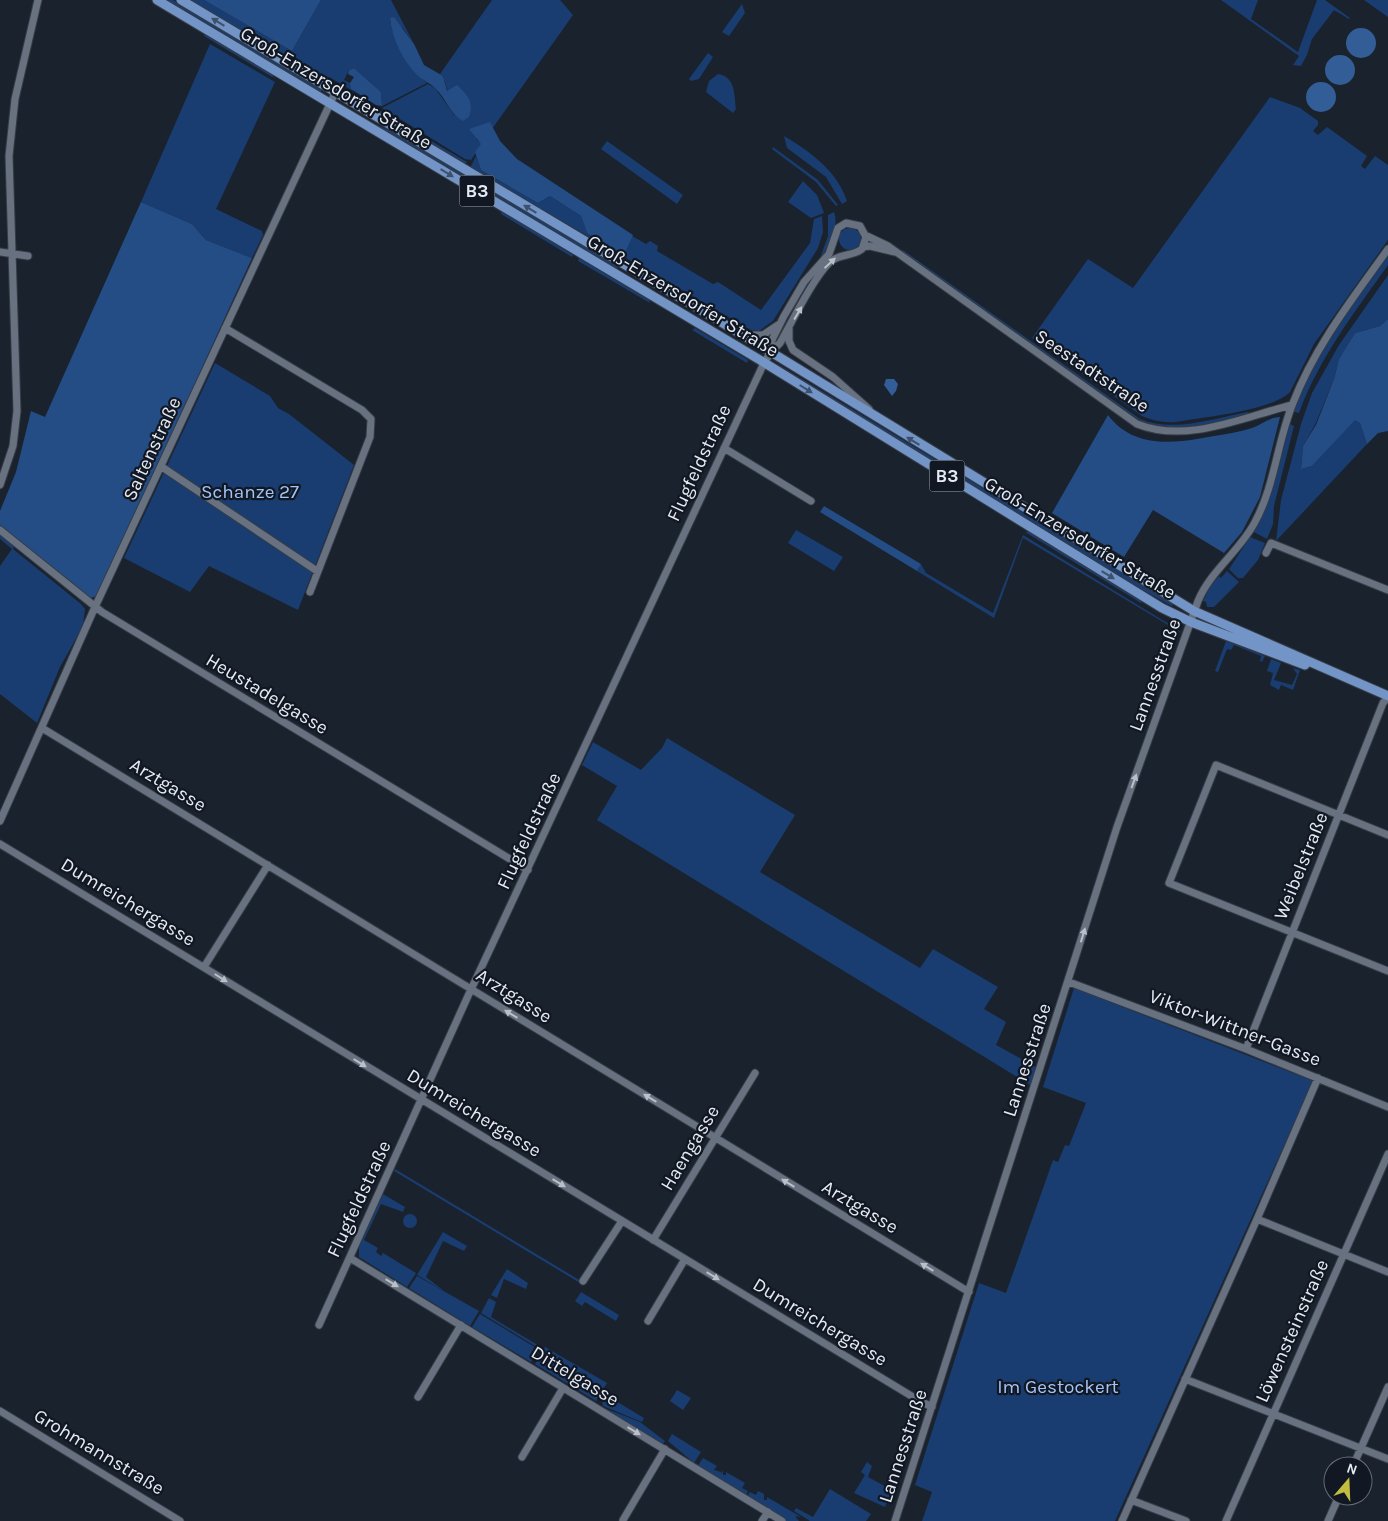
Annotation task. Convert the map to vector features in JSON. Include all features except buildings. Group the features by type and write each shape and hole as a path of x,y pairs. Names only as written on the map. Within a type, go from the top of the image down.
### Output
{"main road":[{"name":"Groß-Enzersdorfer Straße","path":"158,0 764,363 1162,608 1191,622"},
{"name":"Groß-Enzersdorfer Straße","path":"181,0 771,352 1194,611"},
{"name":"B3","path":"1194,611 1388,696"},
{"name":"B3","path":"1191,622 1295,661 1335,673"}],"street":[{"path":"0,485 13,446 17,411 9,156 15,99 38,0"},
{"name":"Saltenstraße","path":"0,820 95,608 335,93"},
{"name":"Seestadtstraße","path":"771,352 772,340 784,316 804,282 829,254 838,228 846,223 860,226 865,235 888,246 1137,424 1153,430 1189,430 1247,419 1292,405"},
{"path":"771,352 776,348 789,328 820,273 830,262 841,255 858,252 863,247 865,235"},
{"path":"834,240 841,252 849,254"},
{"name":"Seestadtstraße","path":"863,247 870,246 895,252"},
{"path":"1292,405 1321,346 1388,249"},
{"path":"0,252 28,256"},
{"path":"742,335 768,333 784,316"},
{"path":"225,328 362,410 371,420 370,437 310,592"},
{"path":"789,328 789,341 793,350 833,377 894,429"},
{"name":"Flugfeldstraße","path":"319,1325 472,990 724,448 771,352"},
{"name":"Lannesstraße","path":"895,1521 1118,827 1194,611 1210,579 1249,534 1263,506 1292,405"},
{"path":"724,448 811,502"},
{"path":"162,467 318,571"},
{"name":"Heustadelgasse","path":"0,530 95,608 484,846 528,870"},
{"path":"1266,553 1271,543 1388,590"},
{"name":"Weibelstraße","path":"1246,1049 1383,703 1388,696"},
{"name":"Arztgasse","path":"42,728 969,1292"},
{"path":"1388,835 1216,765 1169,883 1388,971"},
{"name":"Dumreichergasse","path":"0,844 685,1260 932,1407"},
{"path":"204,967 268,865"},
{"name":"Viktor-Wittner-Gasse","path":"1069,982 1246,1049 1388,1107"},
{"name":"Haengasse","path":"653,1240 755,1073"},
{"path":"1122,1521 1258,1219 1318,1078"},
{"name":"Löwensteinstraße","path":"1226,1521 1388,1154"},
{"path":"1258,1219 1388,1272"},
{"path":"583,1281 622,1221"},
{"name":"Dittelgasse","path":"350,1258 782,1521"},
{"path":"648,1321 685,1260"},
{"path":"418,1397 461,1325"},
{"path":"1185,1379 1388,1459"},
{"path":"1357,1456 1388,1387"},
{"path":"522,1457 563,1388"},
{"name":"Grohmannstraße","path":"0,1411 180,1521"},
{"path":"622,1520 665,1449"},
{"path":"1131,1500 1186,1521"},
{"path":"1328,1521 1335,1506"},
{"path":"762,1521 768,1512"}],"green space":[{"path":"164,0 173,0 322,89 320,93"},
{"path":"189,0 204,0 292,51 321,0 391,0 414,44 403,28 390,18 394,34 409,62 427,83 382,106 381,92 354,68 349,70 344,80 350,83 353,91 329,77 325,82"},
{"path":"492,0 560,0 573,15 492,129 491,127 476,139 482,144 471,160 465,159 382,108 428,84 435,88 455,116 443,76 440,74"},
{"path":"1221,0 1258,0 1251,19 1298,52 1317,0 1325,0 1350,18 1334,10 1312,39 1301,66 1293,65 1299,56"},
{"path":"1364,0 1388,0 1388,17"},
{"path":"742,4 745,13 729,36 722,32"},
{"path":"205,34 270,72 274,78 204,36"},
{"path":"210,44 275,82 216,209 262,231 263,235 252,258 206,240 192,224 141,202"},
{"path":"708,53 713,57 699,79 691,81 689,79"},
{"path":"718,74 728,79 733,87 736,109 733,113 706,92 709,81"},
{"path":"1270,97 1300,108 1318,121 1318,125 1313,131 1318,135 1327,127 1367,156 1361,166 1365,169 1375,156 1388,165 1388,240 1314,344 1290,392 1281,399 1253,409 1176,422 1159,421 1142,416 1032,338 1088,259 1133,288"},
{"path":"377,109 467,162 465,165 375,111"},
{"path":"375,124 400,135 618,266 617,269 590,255"},
{"path":"784,136 804,149 830,171 843,190 847,201 842,204 826,177 787,148"},
{"path":"607,141 683,195 677,204 601,149"},
{"path":"773,147 818,180 838,205 836,206 816,182 772,149"},
{"path":"476,156 481,170 538,203 550,196 581,216 587,233 623,255 632,236 646,244 650,241 658,246 657,251 713,284 718,282 761,310 810,243 814,219 822,216 823,232 818,248 773,321 759,331 751,330 470,168"},
{"path":"803,181 817,195 824,213 811,218 788,202"},
{"path":"502,211 573,255 572,257 501,214"},
{"path":"834,212 835,230 833,237 828,249 820,258 828,236 828,215"},
{"path":"850,228 858,231 861,239 858,247 850,250 842,247 839,239 842,231"},
{"path":"903,250 1140,419 1166,425 1180,425 1248,412 1249,414 1196,426 1168,427 1142,422 901,252"},
{"path":"1388,256 1388,265 1350,318 1327,355 1299,413 1294,412 1311,370 1334,330"},
{"path":"579,258 649,300 650,303 578,261"},
{"path":"1388,275 1388,319 1380,326 1355,333 1339,359 1334,379 1315,425 1303,446 1301,469 1312,466 1355,419 1360,423 1367,444 1276,541 1281,500 1301,424 1312,393 1339,345"},
{"path":"695,328 748,360 747,363 692,330"},
{"name":"Schanze 27","path":"215,363 270,396 278,408 289,414 354,465 298,610 209,566 190,592 124,558"},
{"path":"779,365 1174,604 1172,606 1115,575 777,369"},
{"path":"1290,424 1294,426 1274,506 1273,524 1267,539 1254,532 1271,495"},
{"path":"796,530 843,557 834,571 788,543"},
{"path":"1025,532 1029,532 1142,600 1141,603"},
{"path":"0,535 14,546 13,549 85,609 83,626 60,667 37,723 0,694 0,566 12,549 0,539"},
{"path":"1023,535 1183,634 1023,538 994,618 917,571 921,564 926,573 993,613"},
{"path":"1250,537 1265,543 1258,560 1243,578 1238,578 1229,569"},
{"path":"1227,571 1239,582 1214,607 1207,607 1206,602 1203,601 1211,585 1219,576 1221,578"},
{"path":"1226,641 1265,656 1262,662 1260,661 1261,656 1234,645 1231,650 1227,649 1218,672 1215,671"},
{"path":"1271,659 1281,663 1274,680 1292,685 1297,674 1293,668 1300,670 1293,690 1281,685 1279,690 1270,685 1273,673 1267,671"},
{"path":"667,738 795,815 760,872 920,968 933,949 998,987 984,1009 1006,1022 996,1045 1038,1068 1032,1086 597,820 617,786 582,765 593,742 641,770 662,748"},
{"name":"Im Gestockert","path":"1074,988 1313,1081 1115,1521 922,1521 932,1492 915,1485 979,1283 1006,1293 1053,1160 1058,1162 1065,1145 1069,1146 1086,1103 1043,1087"},
{"path":"395,1169 581,1281 580,1283 394,1171"},
{"path":"383,1194 405,1207 403,1212 381,1204 364,1240 378,1248 376,1252 381,1256 383,1253 416,1273 407,1287 359,1257 359,1246"},
{"path":"407,1214 413,1214 417,1221 413,1228 407,1228 403,1224 403,1218"},
{"path":"443,1232 467,1246 464,1251 443,1241 426,1277 444,1291 417,1275"},
{"path":"507,1269 528,1283 526,1289 504,1279 497,1298 491,1295"},
{"path":"417,1276 479,1311 470,1326 409,1288"},
{"path":"581,1292 619,1315 616,1321 585,1302 582,1306 575,1301"},
{"path":"489,1298 496,1302 491,1317 541,1347 540,1349 481,1313"},
{"path":"480,1314 538,1349 531,1362 472,1327"},
{"path":"545,1347 607,1383 602,1391 541,1354"},
{"path":"540,1355 601,1392 596,1401 535,1364"},
{"path":"677,1390 691,1398 683,1410 670,1401"},
{"path":"606,1395 644,1418 642,1422 603,1406 602,1401"},
{"path":"604,1408 640,1422 665,1441 662,1445"},
{"path":"672,1434 701,1452 694,1463 668,1441"},
{"path":"703,1458 717,1466 714,1470 721,1472 721,1474 723,1470 723,1475 726,1475 726,1472 745,1483 742,1488 748,1491 746,1496 697,1467"},
{"path":"867,1462 872,1466 868,1477 892,1490 885,1507 854,1493 865,1475 861,1472"},
{"path":"830,1489 871,1514 866,1521 810,1521 794,1511 796,1508 813,1517"},
{"path":"758,1491 764,1494 764,1500 767,1500 767,1497 801,1517 795,1516 799,1521 786,1521 747,1497 750,1492 756,1495"}],"shaded area":[{"path":"204,0 321,0 292,51"},
{"path":"394,17 414,44 424,65 443,76 447,91 457,85 467,96 471,107 469,117 463,121 458,118 439,92 418,76 411,68 395,41 390,18"},
{"path":"1361,28 1372,32 1376,43 1372,54 1361,58 1350,54 1346,43 1350,32"},
{"path":"1340,55 1351,59 1355,70 1351,81 1340,85 1329,81 1325,70 1329,59"},
{"path":"354,68 381,92 382,106 376,105 351,89 350,83 354,77 348,74 349,70"},
{"path":"1321,82 1332,86 1336,97 1332,108 1321,112 1310,108 1306,97 1310,86"},
{"path":"490,122 500,141 517,159 633,235 624,255 587,233 581,216 550,196 538,203 481,170 475,152 481,144 469,129"},
{"path":"141,202 192,224 206,240 252,258 98,596 90,598 0,525 0,511 16,472 31,411 45,417"},
{"path":"1388,319 1388,431 1378,433 1367,444 1360,423 1355,420 1312,466 1301,469 1303,446 1316,425 1334,379 1339,359 1355,333 1380,326"},
{"path":"886,379 894,379 898,384 892,396 884,385"},
{"path":"1108,415 1130,434 1143,439 1171,442 1238,432 1280,417 1260,497 1242,532 1224,553 1153,510 1124,557 1052,513"},
{"path":"824,506 921,564 917,571 820,512"}]}
